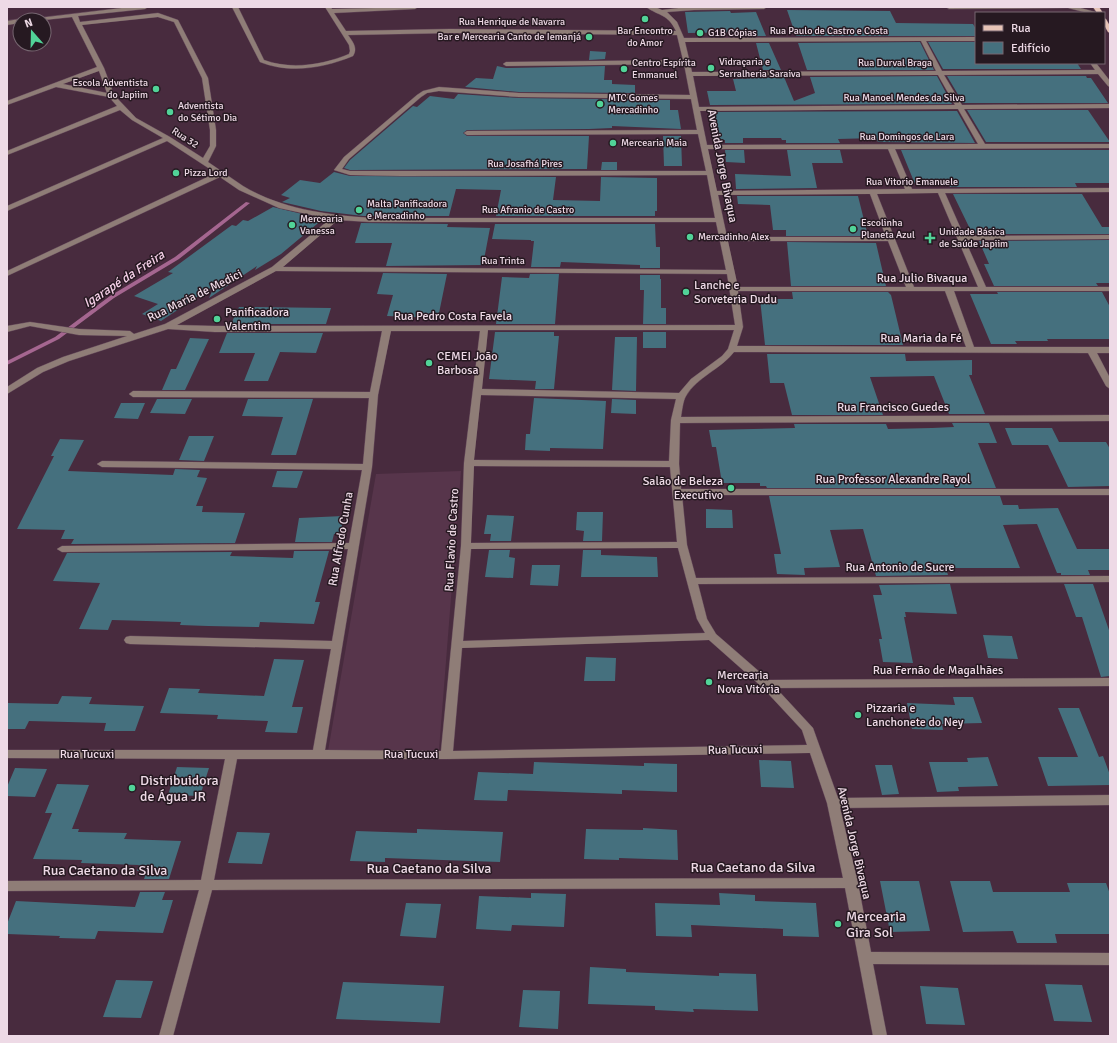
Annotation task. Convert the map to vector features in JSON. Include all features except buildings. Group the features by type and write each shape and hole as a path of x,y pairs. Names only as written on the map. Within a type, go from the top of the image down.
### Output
{"main road":[{"path":"1105,22 1110,31"}],"street":[{"path":"52,15 58,14 74,15 145,7"},
{"path":"235,7 262,61 269,64 292,66 342,60 351,55 353,51 352,45 329,9"},
{"path":"329,9 415,7"},
{"path":"649,7 663,11 694,8 764,7"},
{"path":"949,7 1068,7 1091,12"},
{"name":"Avenida Jorge Bivaqua","path":"663,11 671,17 681,36 734,289 739,327 732,349 725,358 694,381 681,396 676,420 674,464 682,546 702,619 712,636 766,684 806,728 834,803 880,1036"},
{"name":"Rua 32","path":"74,15 101,68 111,96 120,107 134,119 168,138 242,188 282,206 336,218"},
{"path":"78,24 158,15 176,21 205,78 214,130 213,146 204,162"},
{"name":"Rua Henrique de Navarra","path":"345,33 450,30 681,36"},
{"name":"Rua Paulo de Castro e Costa","path":"681,36 923,40 975,39"},
{"path":"923,40 940,73 983,147"},
{"path":"506,64 687,62"},
{"path":"1094,64 1110,85"},
{"path":"9,100 56,85 101,68"},
{"name":"Rua Durval Braga","path":"690,74 1100,72"},
{"path":"56,85 111,96"},
{"name":"Rua Josafhá Pires","path":"695,97 519,95 469,90 439,89 425,92 346,158 338,170 340,172 401,174 710,173"},
{"name":"Rua Manoel Mendes da Silva","path":"697,109 1110,106"},
{"path":"7,153 120,107"},
{"path":"467,133 702,132"},
{"path":"7,209 168,138"},
{"name":"Rua Domingos de Lara","path":"705,147 891,148 1110,146"},
{"path":"891,148 910,192"},
{"path":"7,274 220,174"},
{"name":"Rua Vitorio Emanuele","path":"714,193 1110,190"},
{"path":"872,191 911,290"},
{"path":"941,192 962,238 982,290"},
{"name":"Rua Afranio de Castro","path":"336,218 370,220 720,220"},
{"name":"Rua Maria de Medici","path":"7,391 40,370 66,359 97,347 168,326 275,270 336,218"},
{"path":"962,238 1110,237"},
{"path":"724,239 891,239"},
{"name":"Rua Trinta","path":"275,270 730,272"},
{"name":"Rua Julio Bivaqua","path":"734,289 1110,289"},
{"path":"948,290 971,350"},
{"path":"7,329 30,324 79,332 143,334"},
{"name":"Rua Pedro Costa Favela","path":"168,326 215,329 739,327"},
{"name":"Rua Flavio de Castro","path":"447,755 466,546 469,463 484,328"},
{"name":"Rua Alfredo Cunha","path":"319,754 352,546 367,467 374,395 387,329"},
{"name":"Rua Maria da Fé","path":"732,349 1110,350"},
{"path":"1091,350 1110,386"},
{"path":"476,392 681,396"},
{"path":"133,394 374,395"},
{"name":"Rua Francisco Guedes","path":"676,420 1110,418"},
{"path":"469,463 674,464"},
{"path":"102,464 367,467"},
{"name":"Rua Professor Alexandre Rayol","path":"676,492 1110,492"},
{"path":"62,550 352,546"},
{"path":"466,546 682,546"},
{"name":"Rua Antonio de Sucre","path":"691,581 1110,579"},
{"path":"457,645 712,636"},
{"path":"130,640 337,645"},
{"name":"Rua Fernão de Magalhães","path":"766,684 1110,682"},
{"name":"Rua Tucuxi","path":"7,754 232,756 319,754 447,755 814,749"},
{"path":"166,1036 208,885 232,756"},
{"path":"834,803 1110,800"},
{"name":"Rua Caetano da Silva","path":"7,886 851,883"},
{"path":"865,958 1110,959"}],"shaded area":[{"path":"461,471 439,750 328,751 376,474"}],"waterway":[{"name":"Igarapé da Freira","path":"7,363 57,338 112,297 177,258 248,203"}],"place":[{"name":"Bar Encontro do Amor","path":"645,19"},
{"name":"G1B Cópias","path":"700,33"},
{"name":"Bar e Mercearia Canto de Iemanjá","path":"589,37"},
{"name":"Vidraçaria e Serralheria Saraiva","path":"711,68"},
{"name":"Centro Espírita Emmanuel","path":"624,69"},
{"name":"Escola Adventista do Japiim","path":"156,89"},
{"name":"MTC Gomes Mercadinho","path":"600,104"},
{"name":"Adventista do Sétimo Dia","path":"170,112"},
{"name":"Mercearia Maia","path":"613,143"},
{"name":"Pizza Lord","path":"176,173"},
{"name":"Malta Panificadora e Mercadinho","path":"359,210"},
{"name":"Mercearia Vanessa","path":"292,225"},
{"name":"Escolinha Planeta Azul","path":"853,229"},
{"name":"Mercadinho Alex","path":"690,237"},
{"name":"Unidade Básica de Saúde Japiim","path":"930,238"},
{"name":"Lanche e Sorveteria Dudu","path":"686,292"},
{"name":"Panificadora Valentim","path":"217,319"},
{"name":"CEMEI João Barbosa","path":"429,363"},
{"name":"Salão de Beleza Executivo","path":"731,488"},
{"name":"Mercearia Nova Vitória","path":"709,682"},
{"name":"Pizzaria e Lanchonete do Ney","path":"858,715"},
{"name":"Distribuidora de Água JR","path":"132,788"},
{"name":"Mercearia Gira Sol","path":"838,924"}]}
